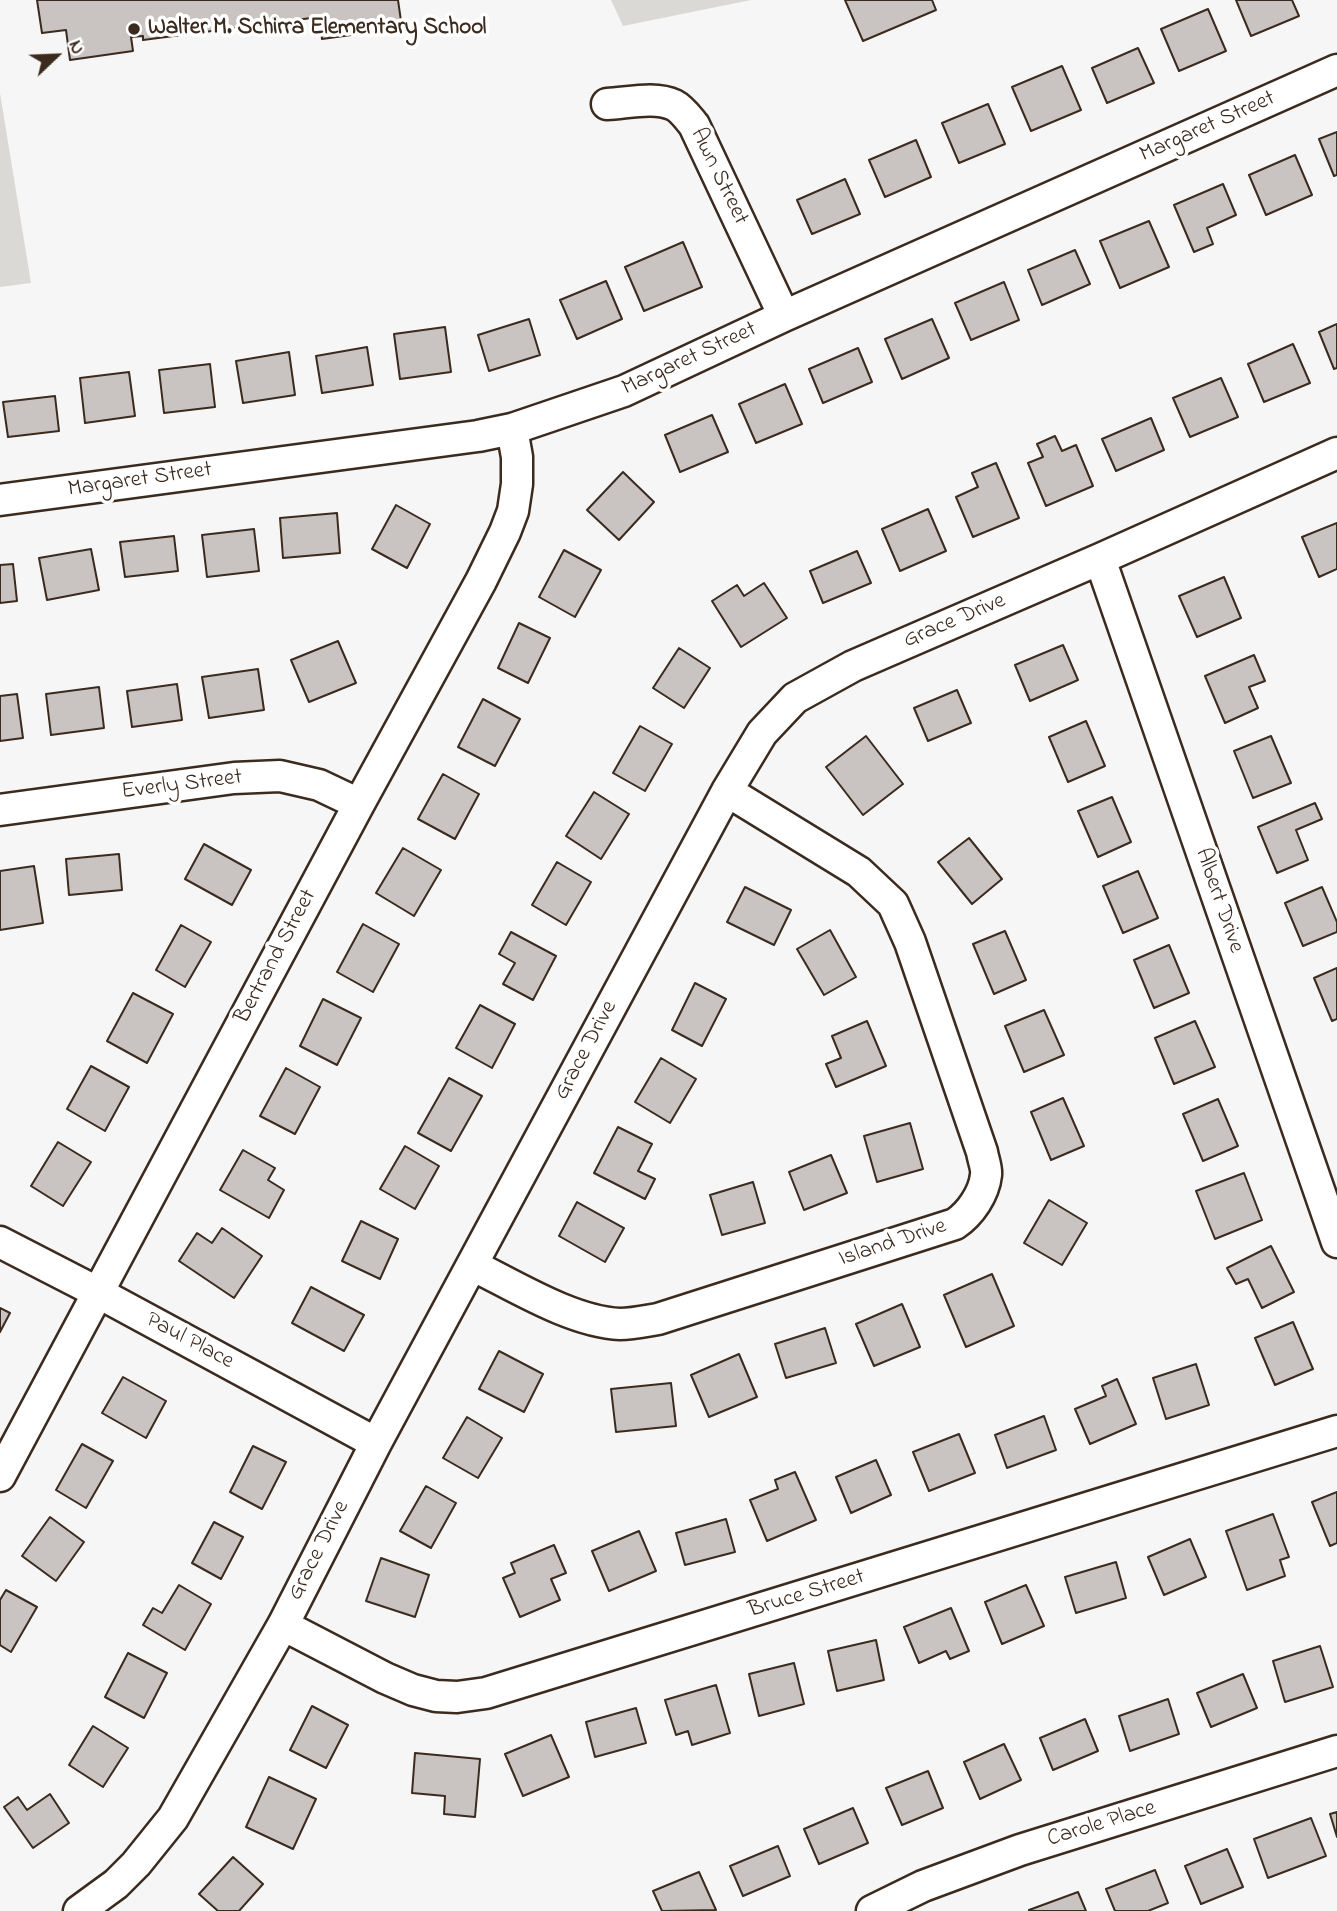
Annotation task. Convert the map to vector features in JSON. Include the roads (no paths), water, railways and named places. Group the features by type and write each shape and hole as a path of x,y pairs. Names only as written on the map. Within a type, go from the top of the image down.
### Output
{"street":[{"name":"Margaret Street","path":"0,500 478,436 512,429 624,391 784,316 1337,70"},
{"name":"Awn Street","path":"607,104 652,101 665,103 677,106 694,125 784,316"},
{"name":"Bertrand Street","path":"0,1476 505,532 513,511 517,484 517,457 512,429"},
{"name":"Grace Drive","path":"79,1911 116,1884 173,1818 282,1625 376,1443 727,791 762,733 795,698 853,666 1337,453"},
{"name":"Albert Drive","path":"1100,559 1337,1242"},
{"name":"Everly Street","path":"0,810 234,778 280,776 318,785 359,804"},
{"name":"Island Drive","path":"472,1265 556,1307 594,1321 622,1324 658,1319 955,1224 968,1215 979,1196 986,1175 982,1152 915,954 893,904 859,872 727,791"},
{"name":"Paul Place","path":"0,1242 376,1443"},
{"name":"Bruce Street","path":"282,1625 413,1690 436,1696 457,1697 486,1693 1337,1431"},
{"name":"Carole Place","path":"872,1911 923,1886 1020,1850 1337,1751"}],"place":[{"name":"Walter M. Schirra Elementary School","path":"134,29"}]}
